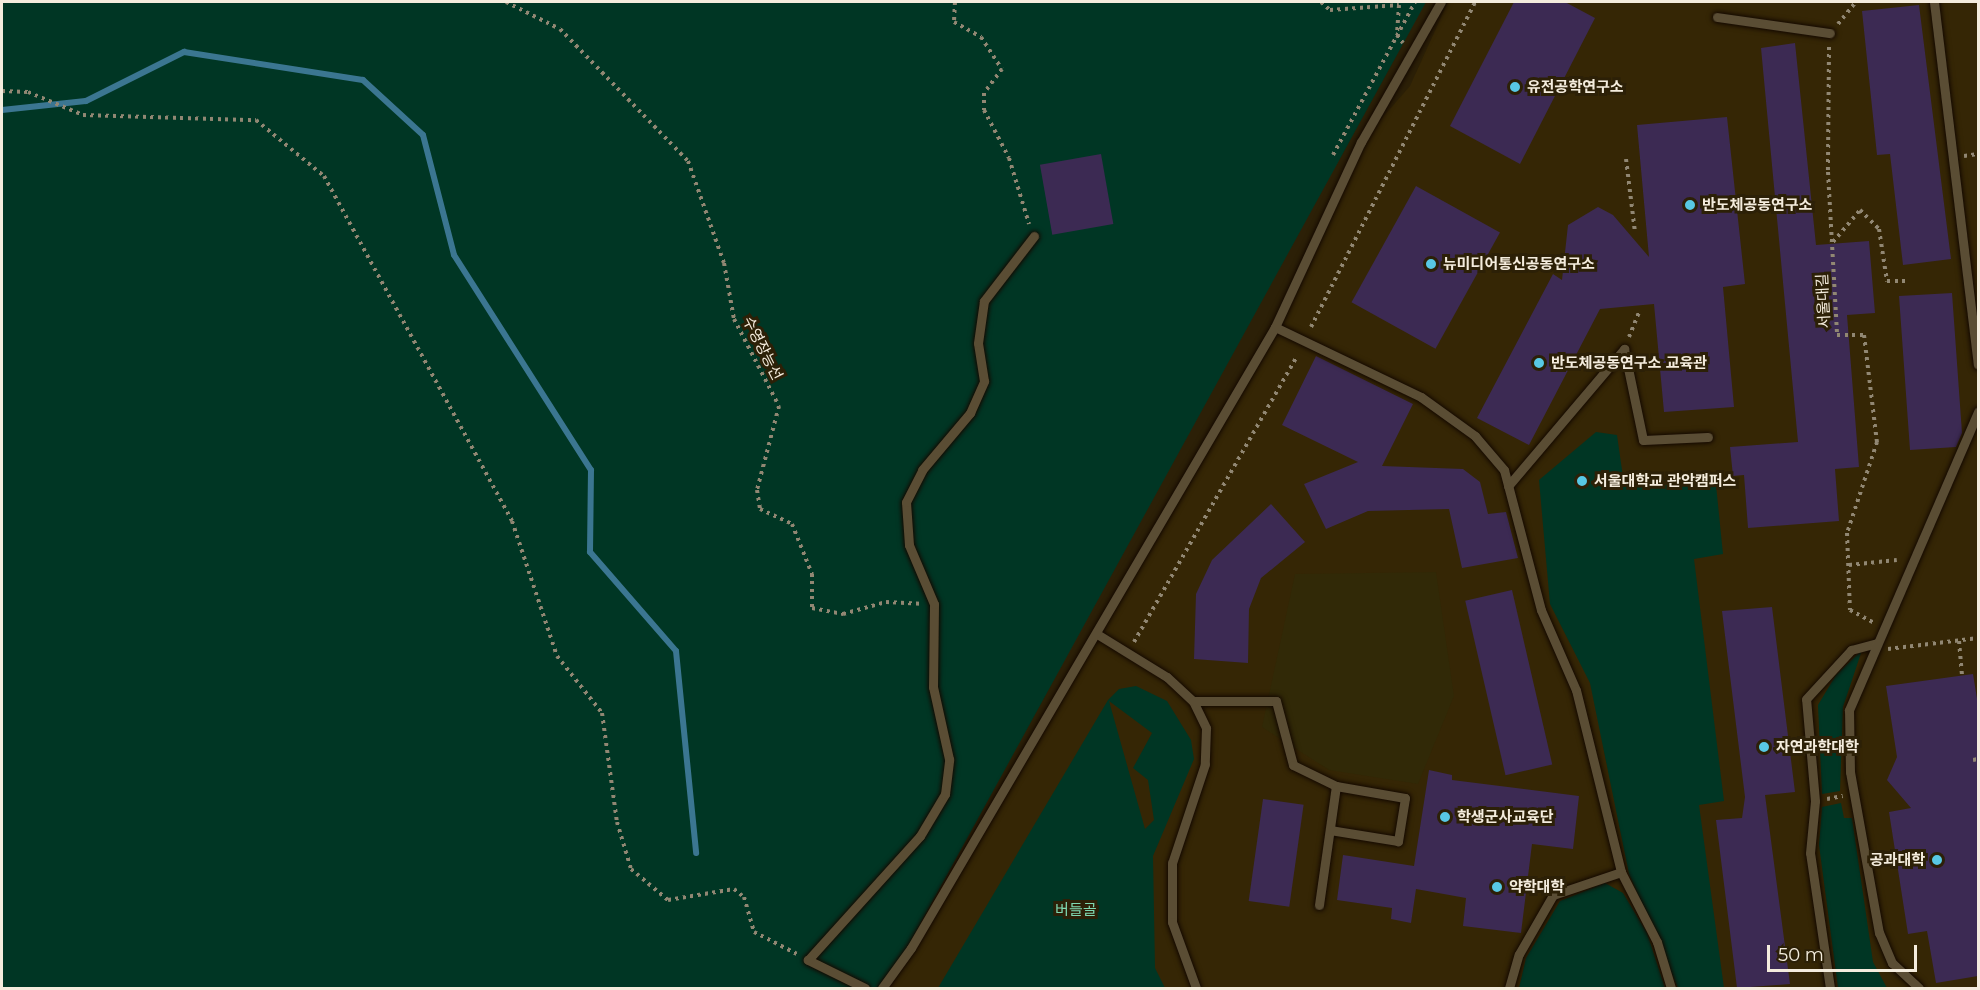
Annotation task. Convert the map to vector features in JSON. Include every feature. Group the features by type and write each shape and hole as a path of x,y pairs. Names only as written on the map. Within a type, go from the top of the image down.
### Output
{"lane":[{"path":"882,988 1097,634 1275,327 1361,142 1442,2"},
{"path":"1934,2 1978,364"},
{"path":"1717,17 1830,33"},
{"path":"865,988 808,960 920,836 945,794 949,759 933,687 934,604 909,545 906,502 922,470 970,413 984,381 978,343 984,301 1034,236"},
{"path":"1275,327 1422,397 1475,436 1504,470 1541,610 1576,690 1621,872 1657,942 1671,988"},
{"path":"1508,486 1624,349"},
{"path":"1624,349 1643,440 1708,437"},
{"path":"1919,988 1892,963 1879,933 1850,772 1849,710 1978,411"},
{"path":"1097,634 1128,653 1193,701 1206,728 1205,764 1172,863 1172,922 1196,988"},
{"path":"1830,988 1810,853 1815,801 1806,699 1851,650 1877,643"},
{"path":"1193,701 1275,701 1293,765 1336,786 1405,798 1398,841 1330,830"},
{"path":"1319,905 1336,786"},
{"path":"1509,988 1519,954 1553,896 1621,872"}],"path":[{"name":"수영장능선","path":"506,2 560,29 688,161 724,263 734,319 779,406 757,490 760,509 792,524 812,574 812,608 843,614 886,602 934,604"},
{"path":"955,2 954,22 981,38 1002,69 984,93 984,110 1009,158 1034,236"},
{"path":"1321,2 1330,10 1399,5 1397,35 1412,56"},
{"path":"1333,155 1415,2"},
{"path":"1311,327 1475,2"},
{"path":"1830,33 1856,2"},
{"name":"서울대길","path":"1830,33 1832,243 1837,336 1864,334 1877,442 1847,532 1850,610 1884,628"},
{"path":"2,91 28,92 83,115 256,120 324,176 512,521 558,656 602,713 617,822 631,869 668,900 734,889 744,897 754,932 808,960"},
{"path":"1964,156 1978,154"},
{"path":"1626,159 1635,232"},
{"path":"1832,243 1860,210 1879,229 1887,281 1906,281"},
{"path":"1624,349 1640,310"},
{"path":"1128,653 1297,356"},
{"path":"1877,643 1892,650 1978,638"},
{"path":"1959,641 1962,676"}],"shaded area":[{"name":"서울대학교 관악캠퍼스","path":"1448,2 1978,2 1978,988 882,988 1275,327 1361,142 1410,86"}],"green space":[{"path":"2,2 1426,2 885,988 2,988"},
{"path":"1596,432 1617,435 1624,484 1715,475 1723,554 1694,559 1724,801 1699,805 1724,988 1678,988 1629,874 1590,683 1550,604 1539,480"},
{"path":"1862,650 1843,707 1840,791 1822,794 1818,705 1836,675"},
{"name":"버들골","path":"1136,686 1167,701 1191,740 1194,759 1153,856 1155,968 1165,988 938,988 1108,700 1119,689","holes":["1109,701 1152,733 1133,768 1148,780 1154,820 1145,829"]},
{"path":"1841,803 1844,818 1852,818 1873,962 1887,988 1838,988 1819,845 1822,807"},
{"path":"1605,883 1623,893 1647,933 1665,988 1519,988 1526,958 1560,901"}],"sand":[{"path":"1436,572 1454,696 1418,784 1329,770 1262,727 1295,574"}],"building":[{"name":"유전공학연구소","path":"1514,2 1565,2 1595,18 1520,164 1450,126"},
{"path":"1919,5 1951,259 1903,265 1890,154 1877,155 1862,11"},
{"path":"1795,43 1816,245 1869,241 1875,313 1847,315 1859,467 1835,469 1839,521 1748,528 1744,475 1733,476 1730,447 1798,442 1761,48"},
{"path":"1727,117 1745,284 1723,287 1734,407 1664,412 1654,304 1600,309 1529,445 1477,418 1553,274 1562,280 1568,225 1598,207 1613,215 1649,257 1637,125"},
{"path":"1101,154 1113,224 1052,235 1040,165"},
{"name":"뉴미디어통신공동연구소","path":"1416,186 1500,233 1435,349 1352,302"},
{"path":"1952,293 1962,433 1956,447 1910,450 1899,296"},
{"path":"1316,356 1413,404 1382,466 1463,469 1480,482 1488,514 1506,512 1518,558 1462,568 1449,509 1368,511 1326,529 1304,484 1358,462 1282,425"},
{"path":"1271,504 1305,542 1261,578 1249,609 1248,663 1194,659 1196,594 1212,560"},
{"path":"1512,590 1552,764 1505,775 1465,601"},
{"path":"1772,607 1795,792 1765,795 1790,984 1737,988 1716,820 1742,818 1745,797 1722,611"},
{"name":"공과대학","path":"1973,674 1978,705 1978,976 1936,983 1927,931 1908,934 1889,812 1911,808 1887,780 1897,757 1886,686"},
{"path":"1429,770 1452,775 1452,780 1579,796 1573,849 1532,844 1521,933 1463,926 1466,898 1416,889 1411,923 1391,919 1392,908 1337,900 1343,855 1414,866"},
{"path":"1263,799 1304,805 1289,907 1249,901"}],"waterway":[{"path":"2,110 86,101 184,52 363,80 423,135 454,255 591,470 590,552 676,651 696,853"}],"place":[{"name":"유전공학연구소","path":"1515,87"},
{"name":"반도체공동연구소","path":"1690,205"},
{"name":"뉴미디어통신공동연구소","path":"1431,264"},
{"name":"반도체공동연구소 교육관","path":"1539,363"},
{"name":"서울대학교 관악캠퍼스","path":"1582,481"},
{"name":"자연과학대학","path":"1764,747"},
{"name":"학생군사교육단","path":"1445,817"},
{"name":"공과대학","path":"1937,860"},
{"name":"약학대학","path":"1497,887"}]}
